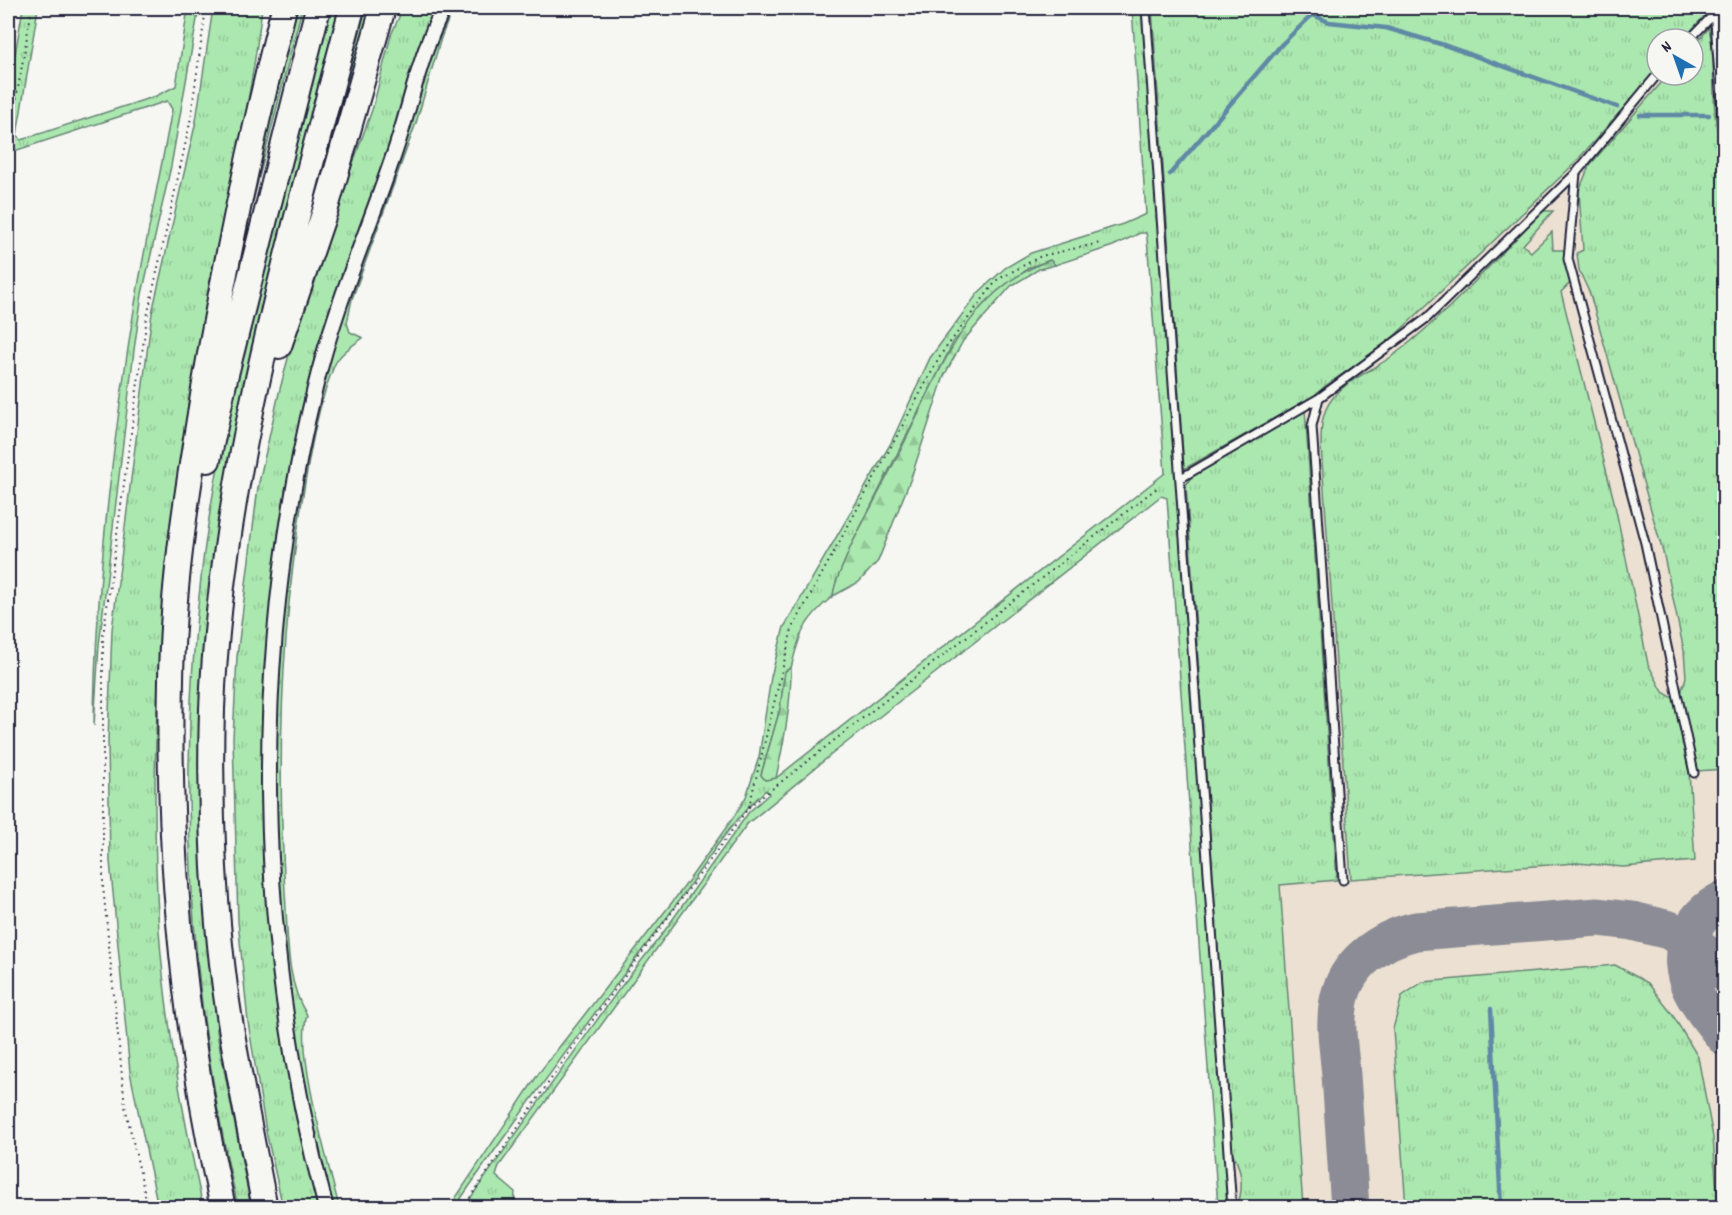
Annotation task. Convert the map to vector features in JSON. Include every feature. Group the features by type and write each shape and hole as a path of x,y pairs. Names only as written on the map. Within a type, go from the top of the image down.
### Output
{"highway":[{"path":"274,50 277,8"},
{"path":"223,1208 197,1075 184,986 176,887 171,680 183,520 225,269 284,8"},
{"path":"173,792 192,534 225,378 318,8"},
{"path":"265,1208 230,1018 216,884 212,710 220,611 244,451 278,289 352,8"},
{"path":"244,451 326,208 383,8"},
{"path":"371,52 390,8"}],"street":[{"path":"326,1208 308,1132 284,1008 275,904 270,794 270,710 276,623 292,497 315,387 341,297 393,158 444,8"}],"lane":[{"path":"1146,8 1232,1208"},
{"path":"1700,27 1716,9"},
{"path":"1716,9 1722,139 1725,143"},
{"path":"1181,478 1319,398 1427,318 1575,172 1647,87"},
{"path":"1575,172 1568,259 1645,543 1695,773"},
{"path":"1319,398 1312,426 1343,880"}],"path":[{"path":"8,146 32,8"},
{"path":"148,1208 125,1106 104,886 103,636 147,317 190,123 206,8"},
{"path":"749,807 792,629 942,353 997,280 1041,256 1100,243"},
{"path":"463,1208 575,1044 749,807 1158,487"}],"shaded area":[{"path":"1136,8 1724,8 1724,1207 1221,1207"}],"green space":[{"path":"23,8 38,8 17,135 21,140 156,96 176,86 188,8 199,8 171,166 142,294 99,645 94,726 101,570 112,465 134,310 172,109 167,101 14,151 8,184 8,95"},
{"path":"213,8 262,8 237,163 187,421 163,612 155,803 159,931 176,1070 203,1207 158,1207 130,1072 110,861 108,741 112,630 152,313 196,121"},
{"path":"290,8 302,8 233,280"},
{"path":"328,8 341,8 275,268 202,803 206,918 218,1039 251,1207 238,1207 221,1129 198,970 189,810 194,649 206,540 226,426 265,257"},
{"path":"366,8 376,8 330,164 326,163"},
{"path":"403,8 434,8 383,173 347,264 319,349 302,413 286,495 273,589 263,742 265,818 320,1207 283,1208 266,1131 248,1022 238,921 233,739 237,657 258,487 279,393 300,312 373,107 391,35"},
{"path":"448,8 453,8 441,38 416,123 352,299 347,323 350,332 363,338 336,362 322,400 301,507 289,603 281,747 287,939 291,972 300,1002 307,1015 305,1032 309,1081 339,1207 333,1207 309,1106 292,1004 281,901 276,798 278,694 286,591 301,488 328,361 352,287 389,190 441,21"},
{"path":"1132,8 1143,8 1228,1207 1218,1207 1167,498 1161,496 832,754 747,824 499,1166 496,1176 515,1192 514,1207 464,1207 749,812 769,794 766,790 752,804 714,850 455,1207 449,1208 539,1073 684,887 746,797 759,757 771,677 784,627 891,443 930,358 978,293 1005,268 1031,253 1123,224 1146,214","holes":["1140,233 1146,233 1165,473 776,778 765,780 761,774 780,709 785,671 791,668 797,645 809,620 833,596 835,584 850,548 954,341 1028,268 1050,260 1055,265 1113,246"]},
{"path":"1152,8 1709,8 1709,11 1694,27 1645,27 1645,84 1573,165 1386,344 1314,396 1184,469"},
{"path":"1709,28 1712,42 1716,123 1724,150 1724,769 1697,771 1681,693 1686,677 1684,651 1664,556 1590,294 1579,270 1577,253 1583,250 1579,191 1589,166 1658,87 1705,87 1705,33"},
{"path":"1543,211 1553,211 1523,245 1531,252 1552,232 1553,250 1564,250 1570,283 1561,292 1614,501 1648,664 1663,692 1673,698 1689,772 1695,861 1623,867 1577,863 1351,879 1321,446 1324,416 1328,404 1338,392 1415,338 1471,285"},
{"path":"1050,260 1055,265 1039,269 1011,286 963,341 944,376 911,478 878,561 859,582 833,596 835,584 850,548 949,352 981,308 1000,289 1023,273"},
{"path":"1305,409 1337,880 1280,885 1303,1207 1237,1207 1241,1193 1241,1179 1232,1152 1186,485 1193,474"},
{"path":"791,668 788,710 776,778 765,780 761,775 780,709 785,671"},
{"path":"1615,965 1648,983 1672,1014 1698,1057 1713,1137 1718,1207 1406,1207 1393,1029 1402,996 1423,982"}],"waterway":[{"path":"1297,8 1329,22 1386,28 1444,45 1617,107"},
{"path":"1170,174 1282,44 1312,15"},
{"path":"1640,115 1709,115"},
{"path":"1491,1009 1501,1208"}],"taxiway":[{"path":"1724,900 1712,907 1694,926 1685,950 1687,977 1692,990 1724,1036"},
{"path":"1350,1208 1337,1019 1339,1001 1349,975 1357,964 1378,947 1416,931 1598,917 1632,921 1669,930 1709,956 1724,972"}]}
